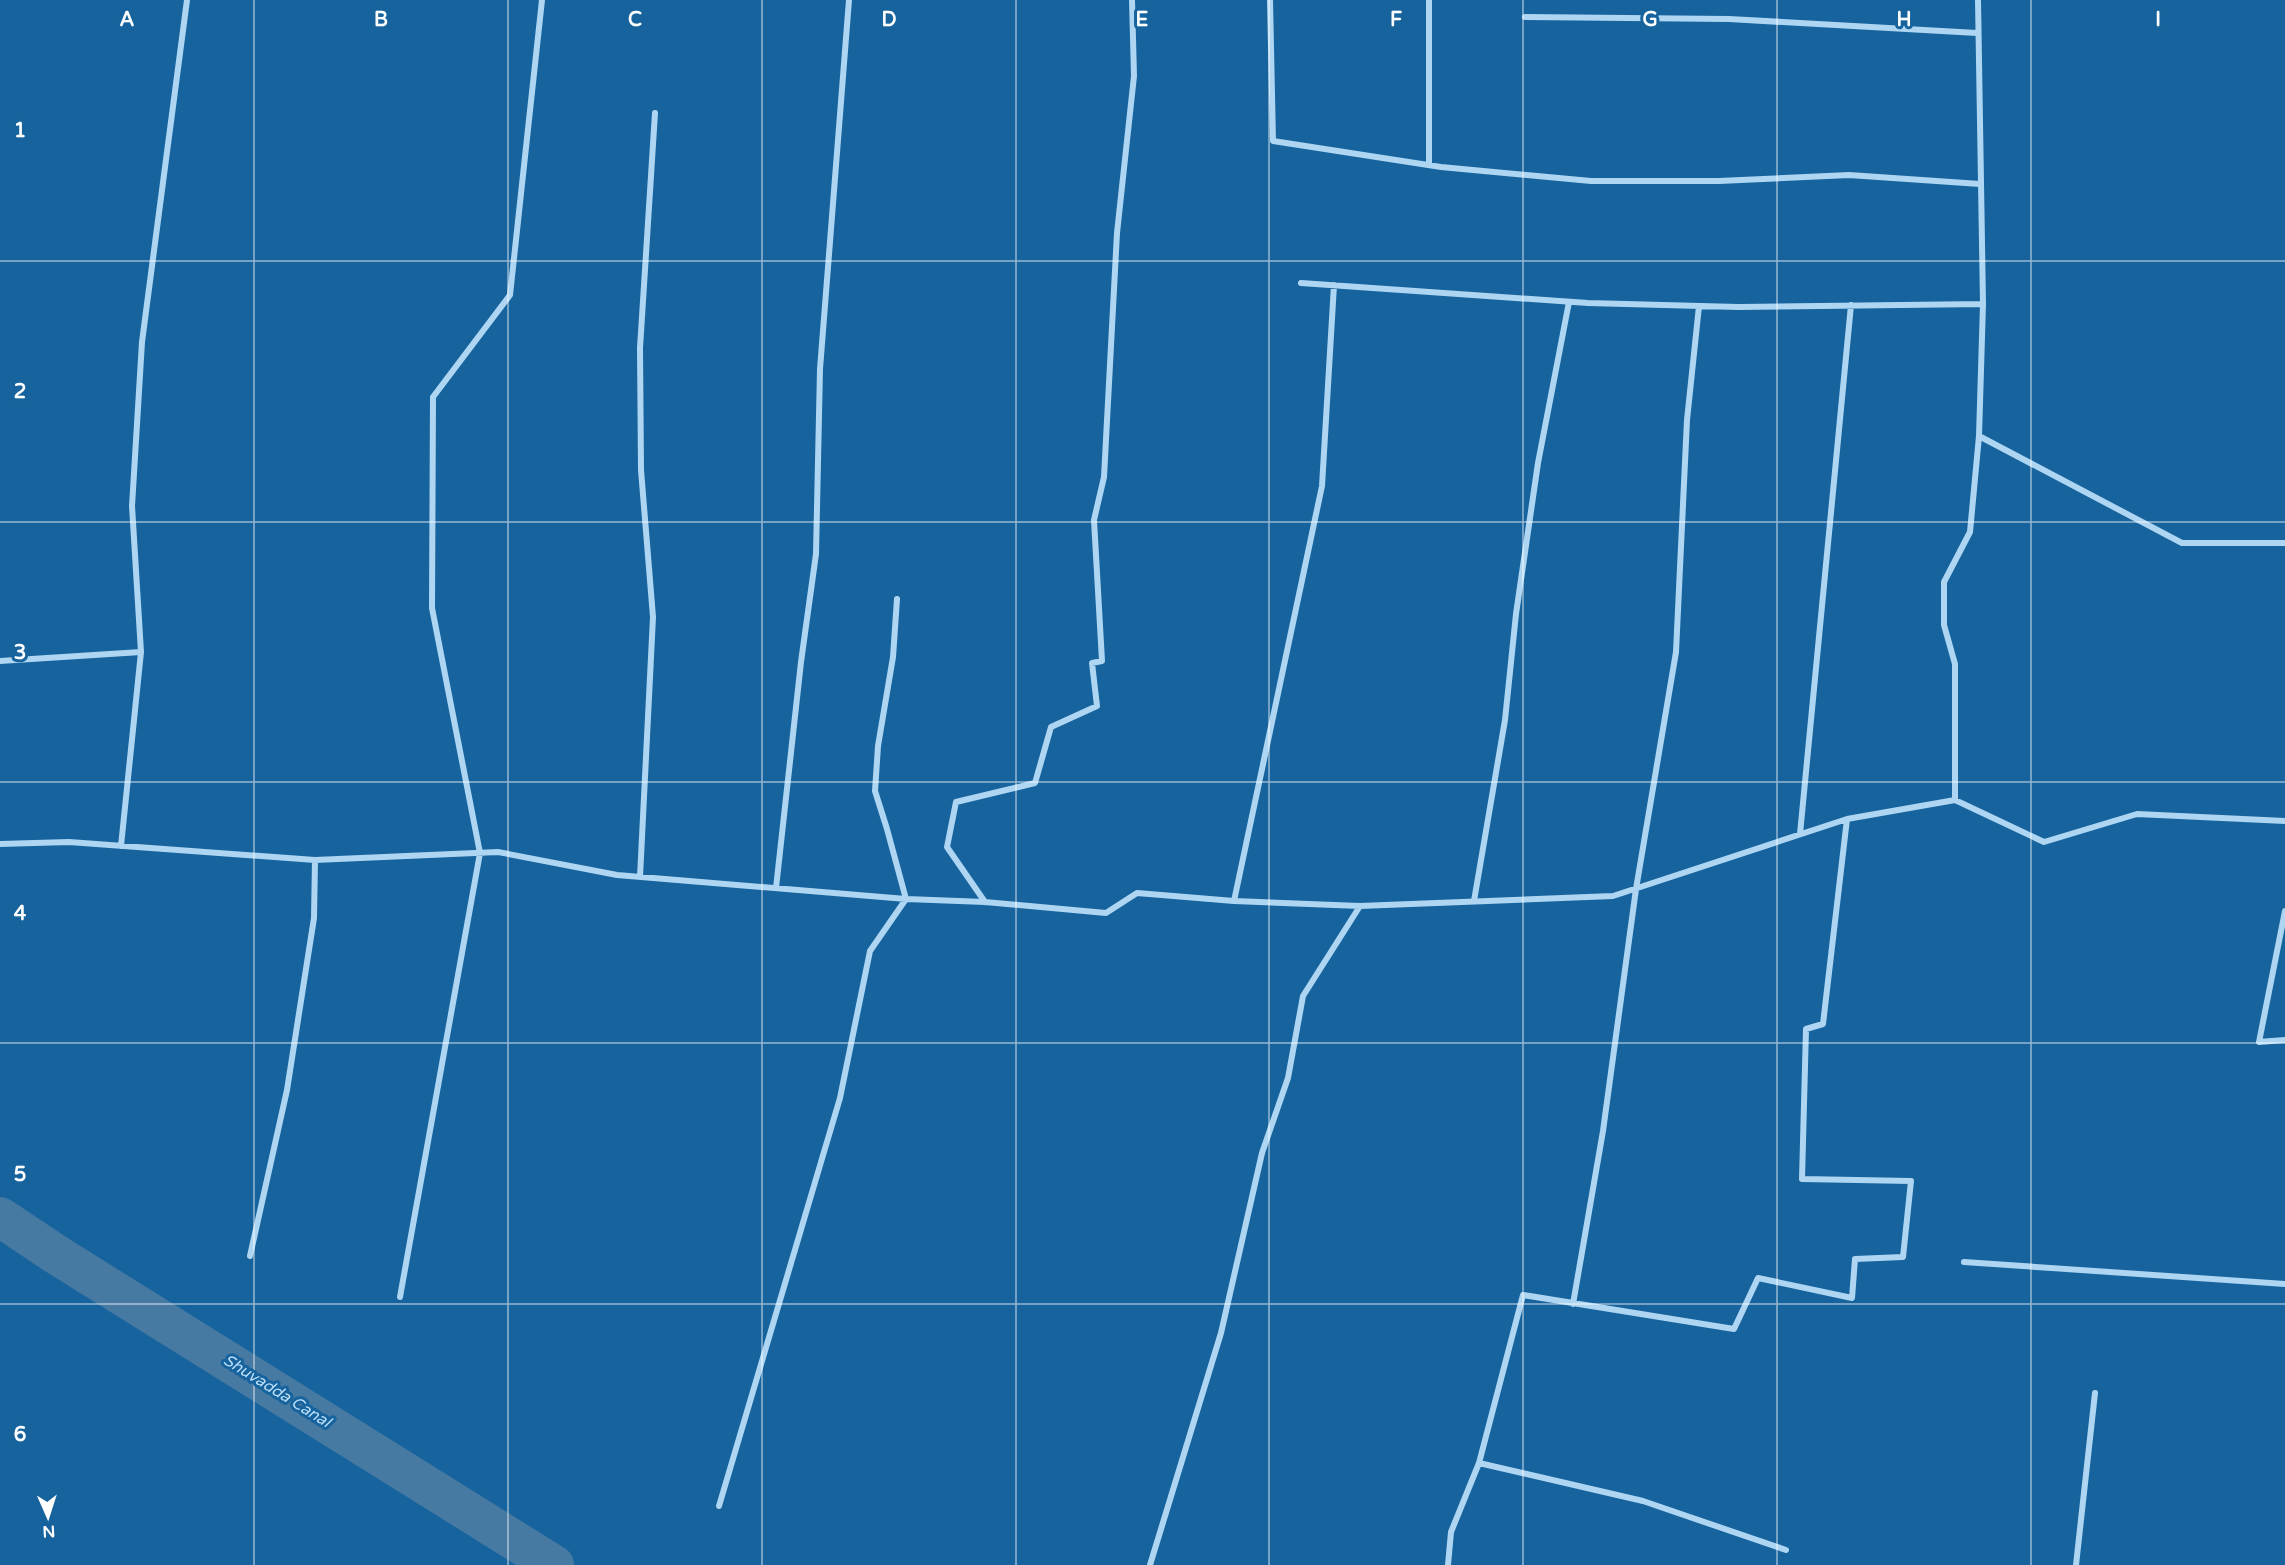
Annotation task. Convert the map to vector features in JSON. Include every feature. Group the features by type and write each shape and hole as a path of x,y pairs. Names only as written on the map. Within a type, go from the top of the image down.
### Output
{"street":[{"path":"120,846 141,652 132,506 142,342 187,0"},
{"path":"400,1297 480,853 432,608 433,397 510,295 542,0"},
{"path":"776,888 801,662 816,554 820,369 849,0"},
{"path":"985,902 947,847 956,802 1035,783 1051,727 1097,706 1092,663 1102,661 1094,520 1104,477 1118,233 1134,76 1132,0"},
{"path":"1270,0 1273,141 1429,165 1592,181 1719,181 1849,175 1980,183"},
{"path":"1429,0 1429,165"},
{"path":"1955,800 1955,664 1944,625 1944,582 1970,531 1979,436 1983,304 1978,0"},
{"path":"1525,17 1729,19 1977,33"},
{"path":"640,877 653,617 641,470 640,348 655,113"},
{"path":"1301,283 1569,302 1699,306 1983,304"},
{"path":"1234,902 1322,486 1334,285"},
{"path":"1474,901 1505,720 1516,614 1538,463 1569,302"},
{"path":"1800,834 1851,305"},
{"path":"1573,1304 1603,1131 1636,889 1676,652 1687,420 1699,306"},
{"path":"1979,436 2182,543 2285,543"},
{"path":"719,1506 840,1098 870,951 906,899 875,791 878,746 893,657 897,599"},
{"path":"0,661 141,652"},
{"path":"0,844 69,842 315,860 498,852 617,875 1106,913 1137,893 1234,902 1360,906 1613,896 1847,819 1955,800 2044,842 2137,814 2285,821"},
{"path":"1448,1565 1450,1532 1479,1464 1523,1296 1734,1329 1758,1278 1852,1298 1855,1259 1903,1257 1911,1181 1802,1179 1806,1029 1822,1023 1847,819"},
{"path":"250,1256 287,1090 314,918 315,860"},
{"path":"1150,1565 1221,1332 1262,1153 1288,1078 1303,996 1360,906"},
{"path":"2285,911 2259,1042 2285,1040"},
{"path":"1964,1262 2285,1284"},
{"path":"2076,1565 2095,1393"},
{"path":"1479,1464 1643,1501 1786,1550"}],"waterway":[{"name":"Shuvadda Canal","path":"0,1217 57,1255 554,1565"}]}
